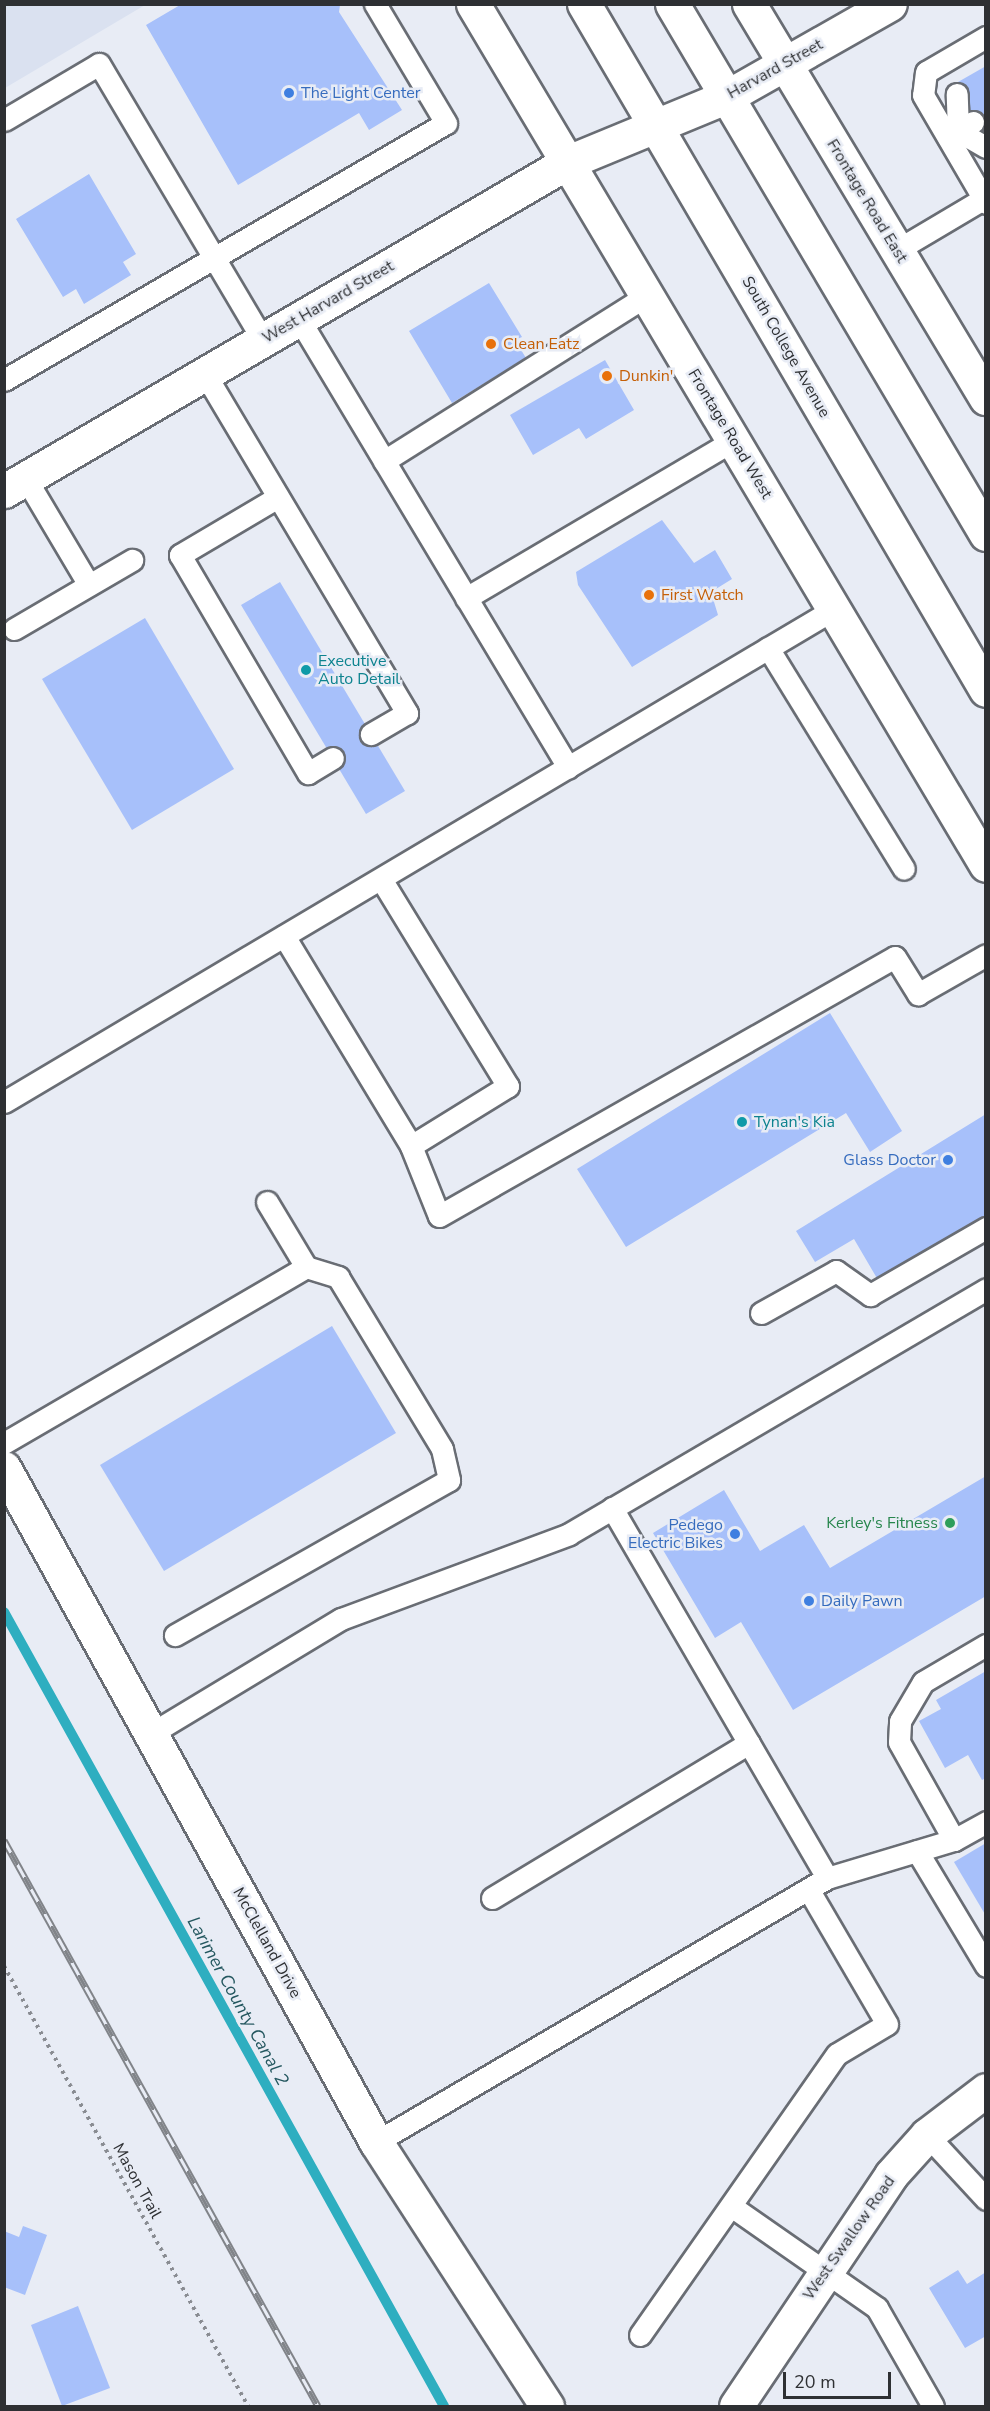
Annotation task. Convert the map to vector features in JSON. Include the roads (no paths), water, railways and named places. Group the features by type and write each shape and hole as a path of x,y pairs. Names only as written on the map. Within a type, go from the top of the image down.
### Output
{"main road":[{"name":"Frontage Road West","path":"474,4 986,865"},
{"name":"South College Avenue","path":"584,4 657,124 986,690"},
{"path":"672,4 986,534"},
{"name":"Frontage Road East","path":"749,4 986,398"},
{"name":"Harvard Street","path":"657,124 728,96 890,4"},
{"name":"West Harvard Street","path":"15,485 568,162 657,124"},
{"name":"McClelland Drive","path":"4,1468 376,2142 547,2406"},
{"name":"West Swallow Road","path":"736,2406 824,2271 891,2175 927,2135 986,2091"}],"lane":[{"path":"4,380 446,123 375,4"},
{"path":"986,37 926,72 923,95 959,130 986,147"},
{"path":"4,120 99,64 263,340"},
{"path":"897,250 984,201 959,130 957,94"},
{"path":"384,461 648,295"},
{"path":"299,319 568,767"},
{"path":"205,374 407,713 371,734"},
{"path":"466,598 734,440"},
{"path":"15,485 89,585"},
{"path":"278,497 180,555 308,772 333,758"},
{"path":"14,629 132,560"},
{"path":"4,1102 834,609"},
{"path":"768,648 904,869"},
{"path":"381,879 508,1086 411,1146"},
{"path":"284,936 411,1146 439,1216 895,957 918,994 986,955"},
{"path":"176,1635 449,1480 442,1449 338,1276 306,1267 267,1202"},
{"path":"761,1312 836,1271 870,1295 986,1228"},
{"path":"4,1443 306,1267"},
{"path":"152,1733 341,1619 568,1534 986,1289"},
{"path":"612,1509 827,1878"},
{"path":"954,1840 898,1742 900,1720 923,1682 986,1645"},
{"path":"492,1898 749,1743"},
{"path":"376,2142 827,1878 954,1840 986,1822"},
{"path":"917,1851 986,1966"},
{"path":"640,2336 837,2054 887,2024 808,1889"},
{"path":"927,2135 986,2199"},
{"path":"731,2206 877,2308 933,2406"}],"waterway":[{"name":"Larimer County Canal 2","path":"4,1612 444,2406"}],"railway":[{"path":"4,1840 318,2406"}],"place":[{"name":"The Light Center","path":"289,93"},
{"name":"Clean Eatz","path":"491,344"},
{"name":"Dunkin'","path":"607,376"},
{"name":"First Watch","path":"649,595"},
{"name":"Executive Auto Detail","path":"306,670"},
{"name":"Tynan's Kia","path":"742,1122"},
{"name":"Glass Doctor","path":"948,1160"},
{"name":"Kerley's Fitness","path":"950,1523"},
{"name":"Pedego Electric Bikes","path":"735,1534"},
{"name":"Daily Pawn","path":"809,1601"}]}
